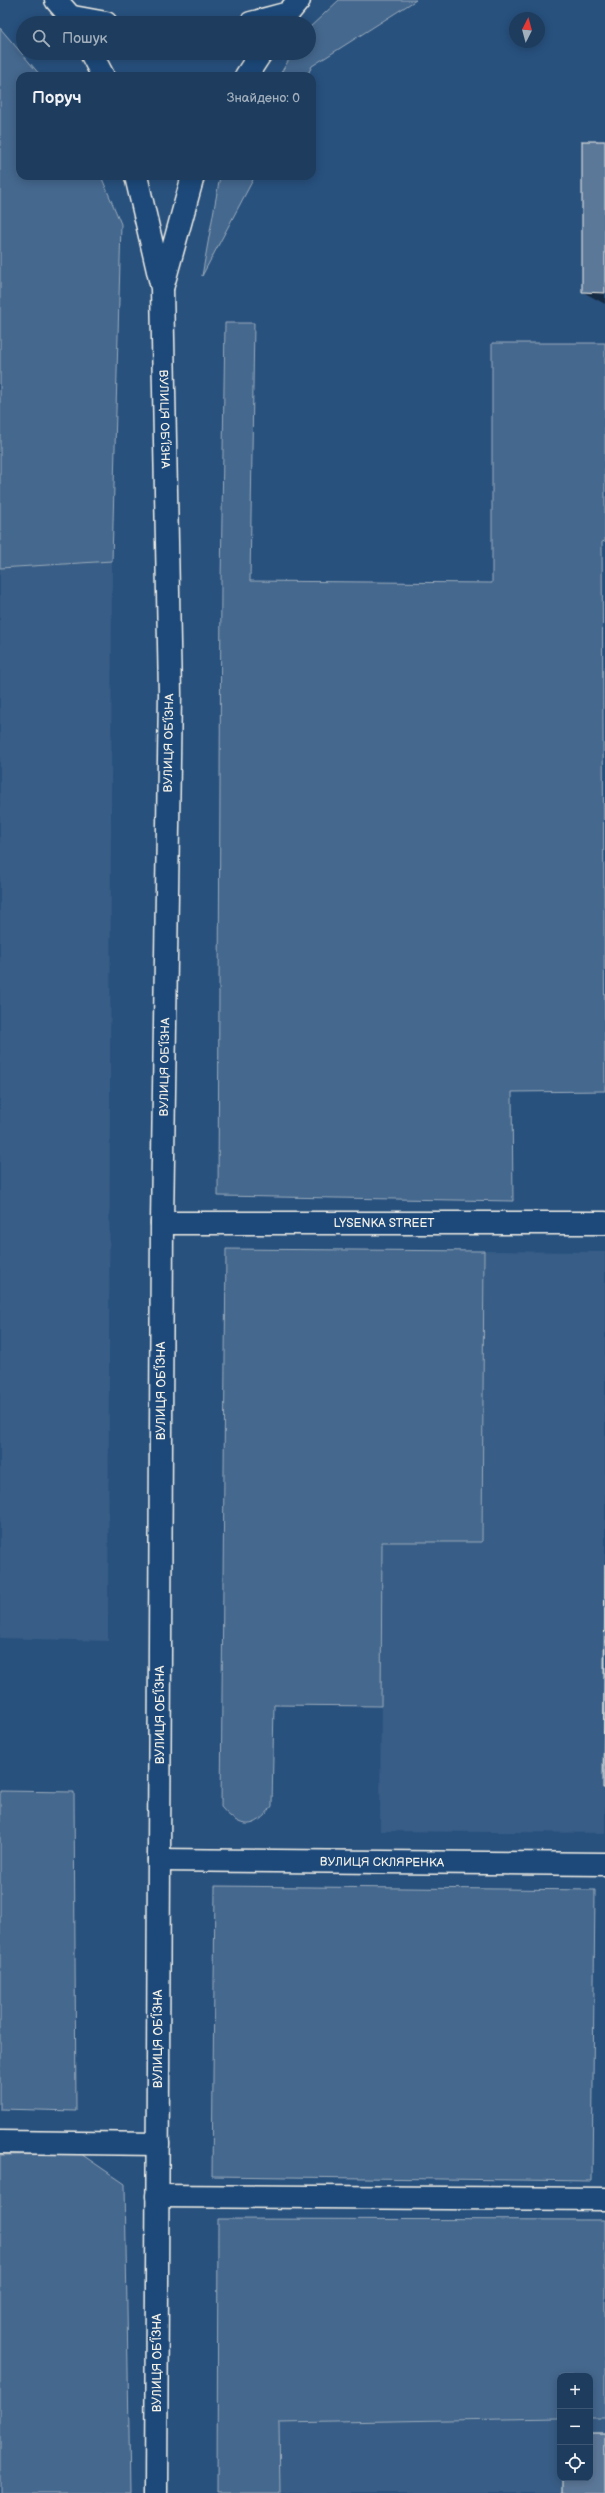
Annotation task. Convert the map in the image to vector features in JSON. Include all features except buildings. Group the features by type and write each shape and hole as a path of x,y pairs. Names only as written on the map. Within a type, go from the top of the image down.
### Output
{"main road":[{"path":"56,0 70,16"},
{"path":"275,16 288,12"},
{"path":"95,60 101,72"},
{"path":"249,72 256,60"},
{"path":"137,180 162,288"},
{"path":"162,288 192,180"},
{"name":"ВУЛИЦЯ ОБ’ЇЗНА","path":"156,2493 162,1223 170,694 162,288"},
{"name":"LYSENKA STREET","path":"162,1223 605,1223"},
{"name":"ВУЛИЦЯ СКЛЯРЕНКА","path":"159,1860 605,1864"},
{"path":"0,2142 158,2144"},
{"path":"157,2196 605,2199"}],"shaded area":[{"path":"339,0 416,0 312,66 309,72 281,72 289,60 316,60 316,21"},
{"path":"0,28 16,47 16,60 27,60 38,72 16,72 16,180 103,180 121,224 112,561 0,568"},
{"path":"219,180 253,180 202,276"},
{"path":"225,323 254,323 250,581 492,583 492,343 605,343 605,541 602,542 605,1091 512,1092 513,1201 218,1196 221,581"},
{"path":"112,561 108,1641 0,1638 0,568"},
{"path":"226,1249 484,1251 482,1542 382,1542 381,1706 274,1705 272,1806 260,1820 247,1824 235,1820 221,1807"},
{"path":"484,1251 605,1252 605,1833 380,1831 382,1542 482,1542"},
{"path":"0,1791 74,1792 76,2111 0,2109"},
{"path":"215,1886 595,1890 592,2181 212,2176"},
{"path":"81,2154 125,2184 130,2493 0,2493 0,2155"},
{"path":"218,2219 605,2220 605,2418 593,2418 593,2373 557,2373 557,2418 279,2423 280,2493 217,2493"},
{"path":"557,2418 557,2481 593,2481 593,2418 605,2418 605,2493 280,2493 279,2423"}]}
